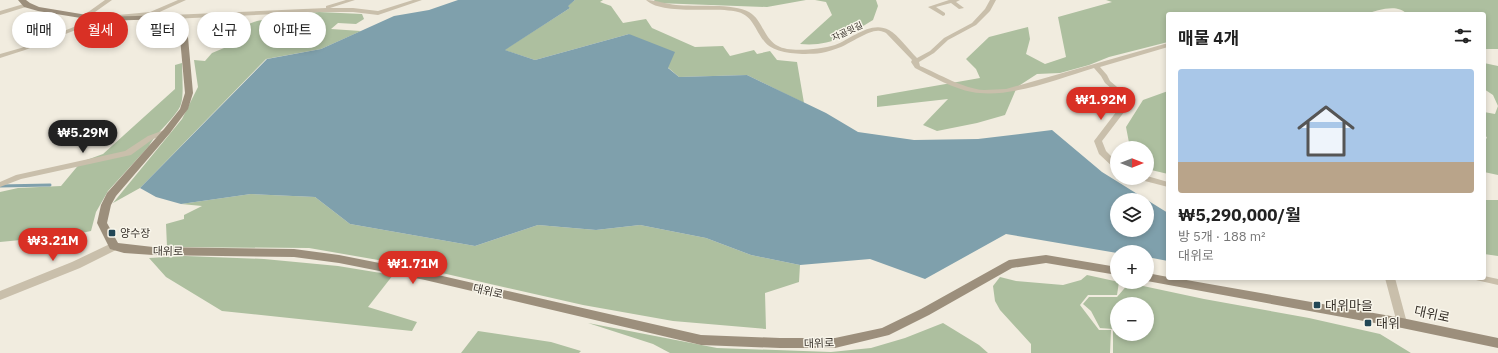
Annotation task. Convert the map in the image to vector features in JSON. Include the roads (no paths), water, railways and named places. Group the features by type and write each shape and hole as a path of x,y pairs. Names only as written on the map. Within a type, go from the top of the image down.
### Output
{"main road":[{"path":"25,3 38,9 74,14"},
{"path":"114,246 102,223 106,205 111,195 167,132 184,109 188,101 189,92 185,48"},
{"name":"대위로","path":"114,246 124,249 153,251 294,253 339,259 425,276 701,340 780,343 835,343 885,332 925,312 1009,264 1046,258 1110,270"},
{"name":"대위로","path":"1154,278 1402,323 1498,343"}],"street":[{"path":"92,12 109,0"},
{"path":"128,16 151,14 183,0"},
{"path":"320,10 352,0"},
{"path":"189,16 320,10 354,10 378,13 420,0"},
{"name":"자골윗길","path":"649,0 655,4 737,10 747,13 754,20 766,40 771,45 785,50 820,51 838,46 871,30 881,29 888,32 914,59 917,67 971,90 984,92 1006,91 1026,86 1166,46"},
{"path":"914,62 932,52 946,39 974,24 988,10 992,0"},
{"path":"942,14 931,7 954,1 961,8"},
{"path":"0,13 25,3"},
{"path":"0,56 23,50 74,29"},
{"path":"1095,65 1104,74 1107,82 1127,98 1127,103 1098,141 1102,152 1110,159"},
{"path":"1,185 23,176 128,153 155,134 167,132"},
{"path":"1154,181 1166,184"},
{"path":"0,296 76,265 114,246"},
{"path":"1486,279 1498,282"},
{"path":"1391,280 1402,323"}],"water":[{"path":"458,0 575,0 568,6 570,8 505,50 535,60 629,34 675,52 668,68 679,77 747,75 826,113 858,132 914,140 978,139 1052,130 1110,177 1110,185 1123,185 1136,193 1110,193 1110,237 1154,237 1154,204 1166,212 1166,261 1154,258 1154,245 1110,245 1110,252 1006,234 925,279 870,259 800,265 751,255 706,238 640,225 596,230 538,225 475,246 350,224 315,197 251,194 181,204 156,197 140,188 267,59 326,48 394,16 429,10"}],"waterway":[{"path":"0,186 50,185"}],"place":[{"name":"양수장","path":"112,233"},
{"name":"대위마을","path":"1317,305"},
{"name":"대위","path":"1368,323"}]}
